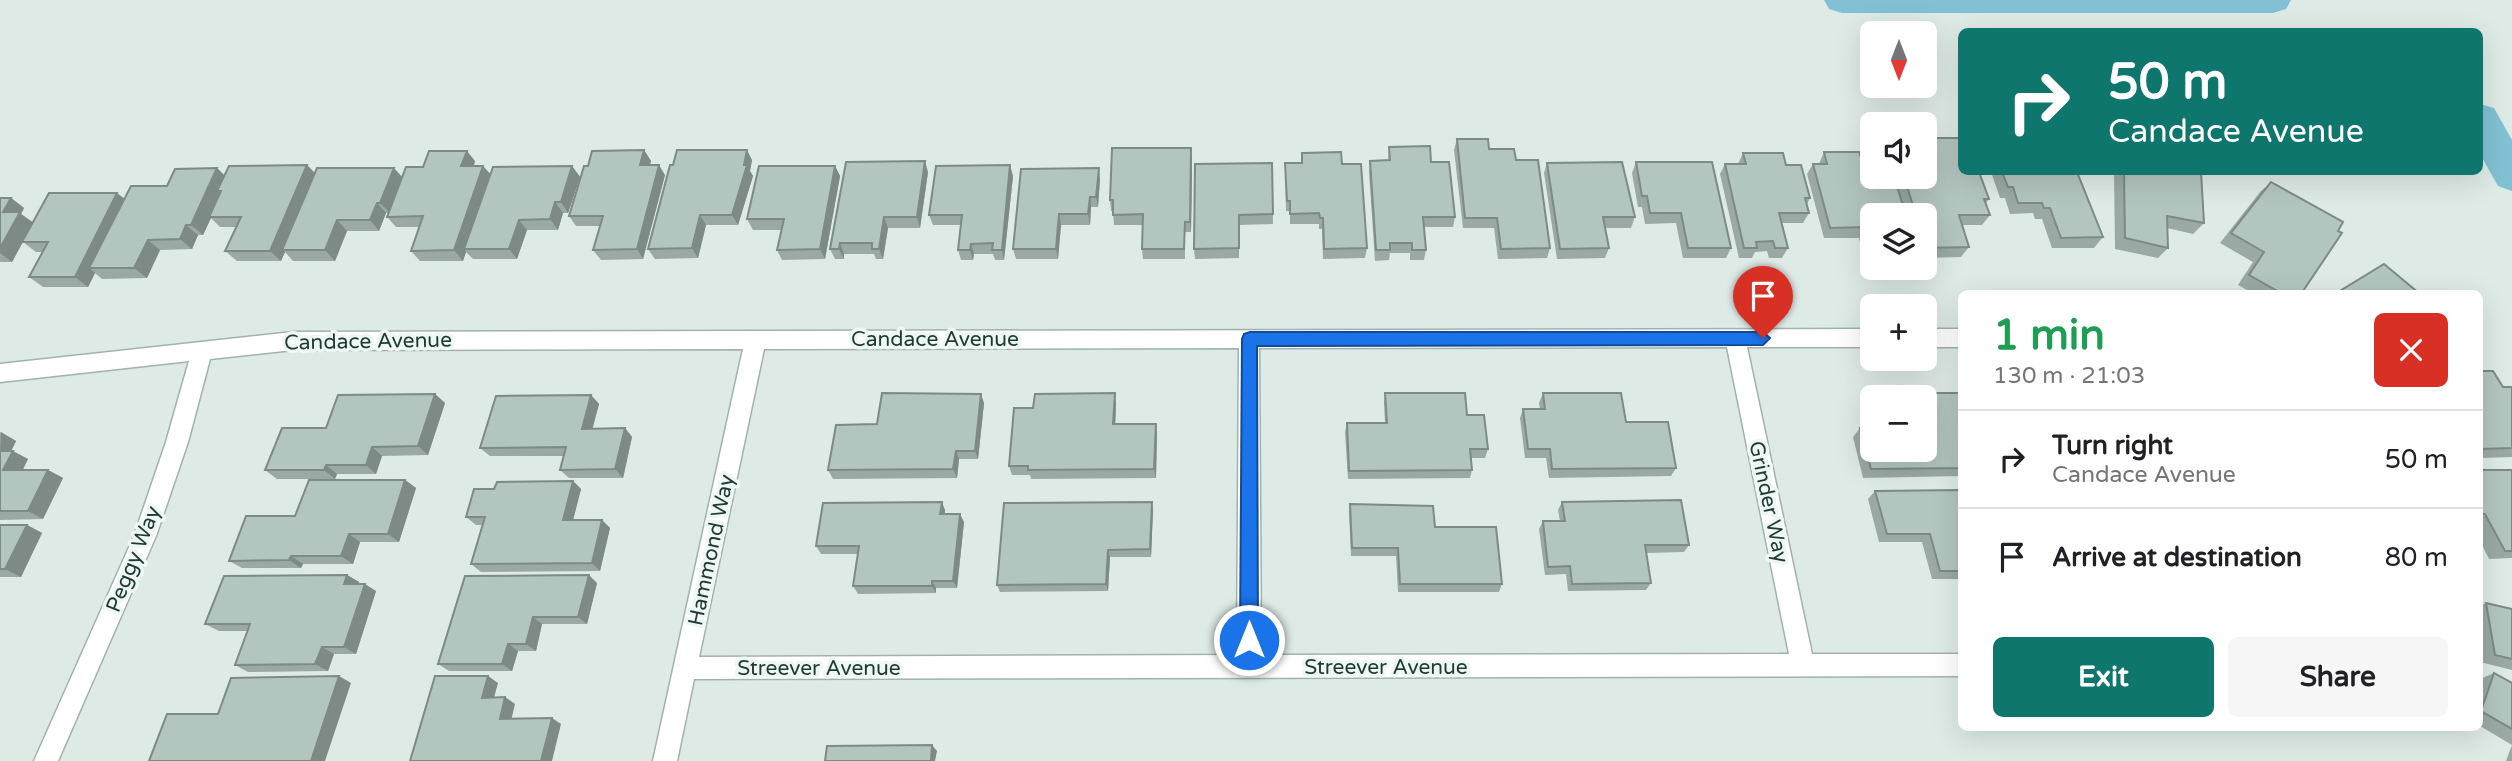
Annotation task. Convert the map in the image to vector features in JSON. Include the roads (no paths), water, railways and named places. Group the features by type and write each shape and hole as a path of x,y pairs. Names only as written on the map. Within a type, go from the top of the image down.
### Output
{"street":[{"name":"Grinder Way","path":"1735,338 1803,666"},
{"name":"Candace Avenue","path":"0,373 293,341 1860,338"},
{"path":"1937,338 1958,338"},
{"path":"1249,667 1250,339"},
{"name":"Hammond Way","path":"665,761 756,340"},
{"name":"Peggy Way","path":"46,761 145,536 177,442 202,350"},
{"name":"Streever Avenue","path":"685,668 1958,665"}],"waterway":[{"path":"1842,0 2273,0"},
{"path":"2483,124 2512,175"}]}
